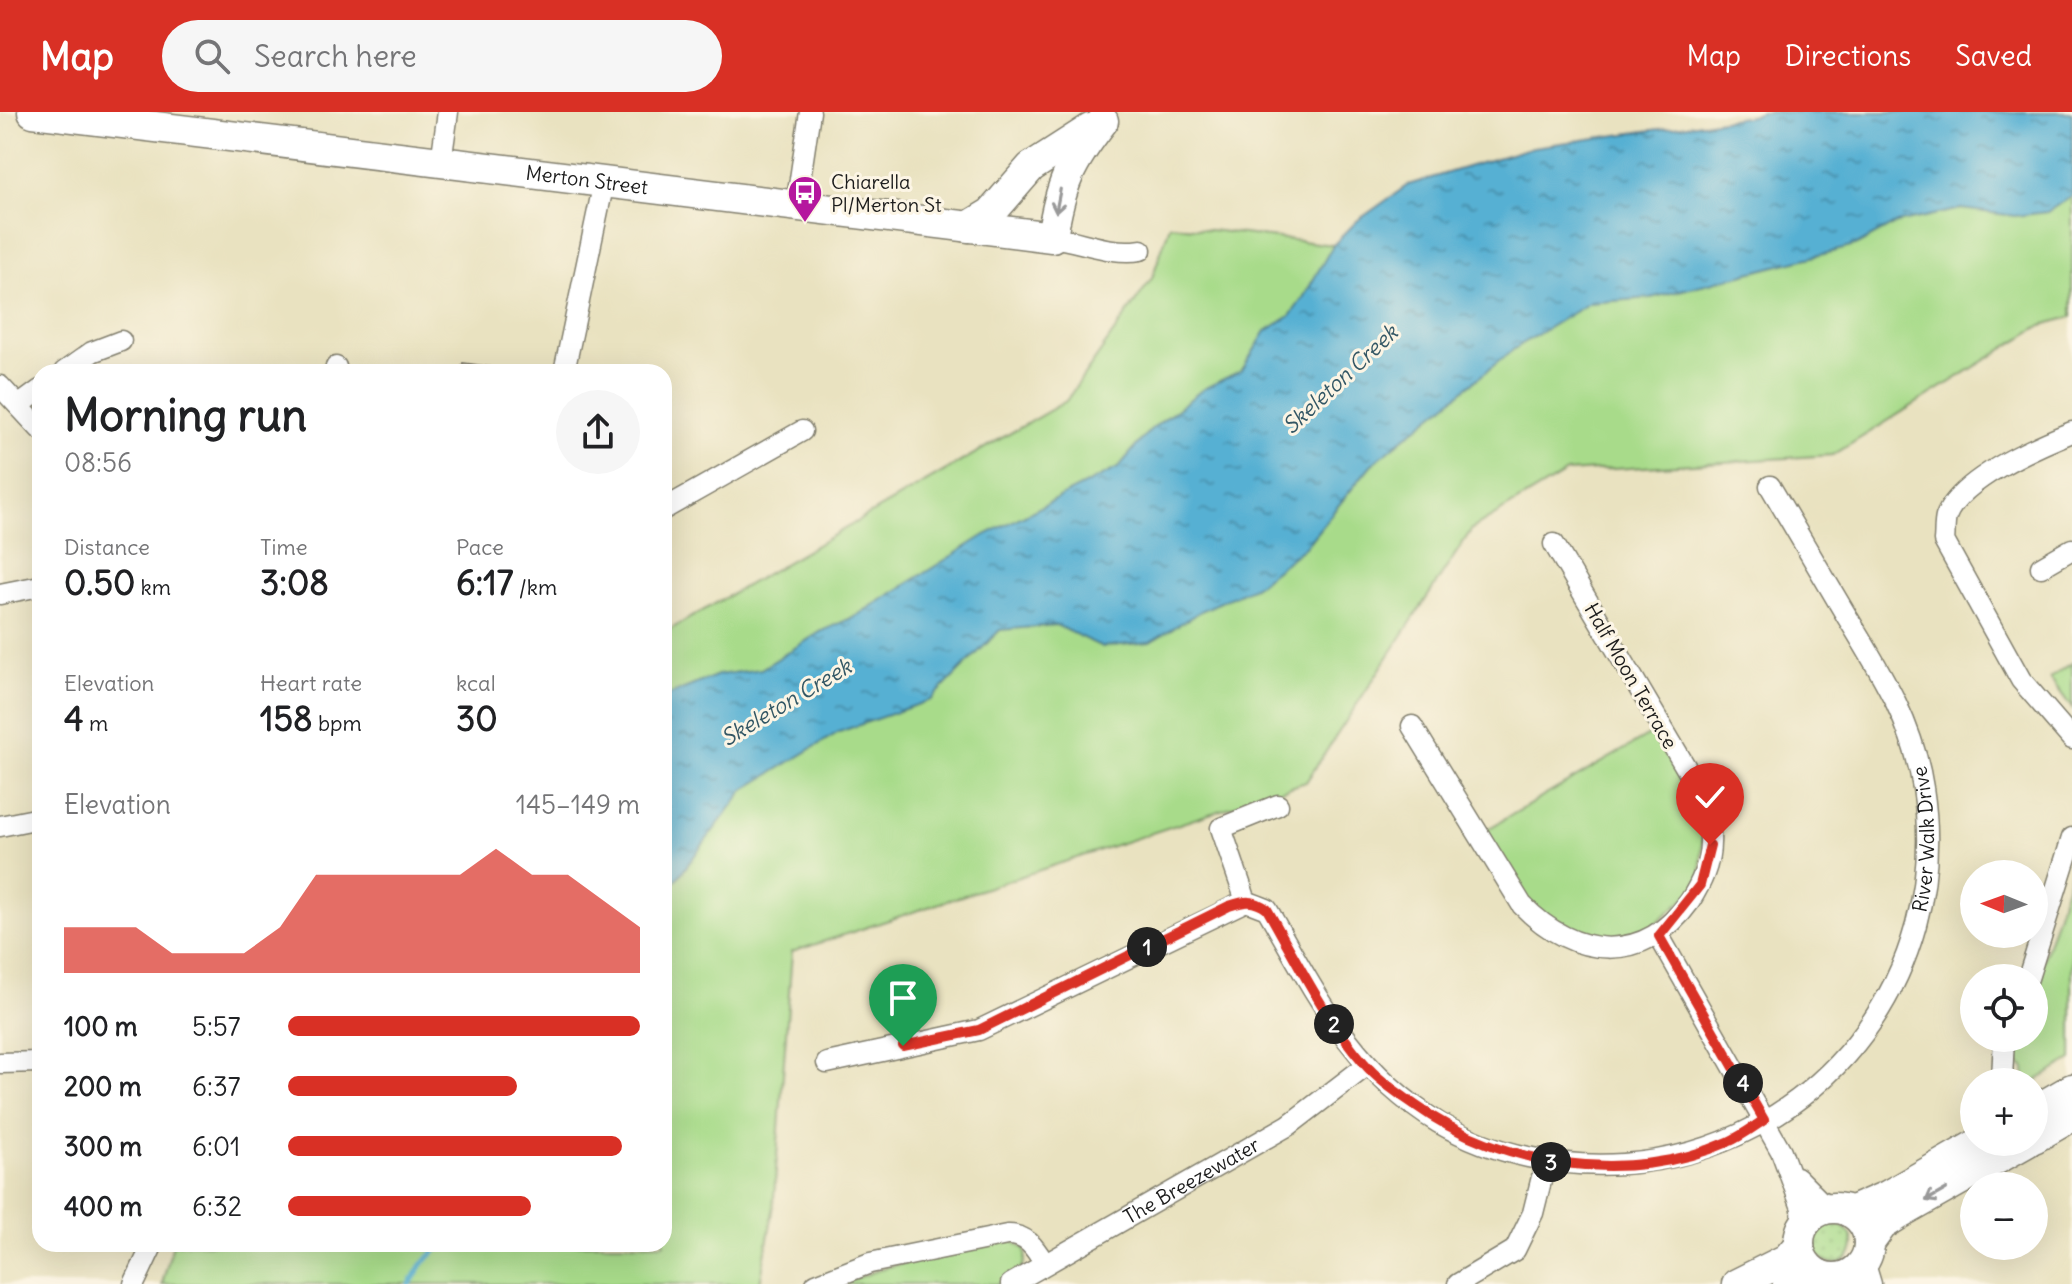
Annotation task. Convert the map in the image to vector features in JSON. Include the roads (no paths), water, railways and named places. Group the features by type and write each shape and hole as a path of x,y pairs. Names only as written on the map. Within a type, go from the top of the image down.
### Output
{"street":[{"name":"Merton Street","path":"33,112 216,123 441,162 1052,237 1092,243 1115,252 1141,250"},
{"path":"441,162 448,112"},
{"path":"796,206 810,112"},
{"path":"968,227 991,213 1031,167 1112,114"},
{"path":"1052,237 1062,183 1070,165 1112,114"},
{"path":"566,364 604,182"},
{"path":"75,364 92,352 121,341"},
{"path":"0,386 32,418"},
{"path":"21,404 32,396"},
{"path":"672,504 802,431"},
{"path":"2072,432 2032,448 1960,494 1946,517 1944,541 2021,680 2072,739"},
{"name":"River Walk Drive","path":"1246,901 1267,909 1334,1025 1366,1066 1441,1124 1516,1155 1590,1166 1657,1162 1727,1143 1792,1106 1834,1070 1879,1012 1913,941 1928,868 1923,786 1900,704 1770,486"},
{"name":"Half Moon Terrace","path":"1554,544 1705,800 1710,845 1707,866 1700,885 1659,936"},
{"path":"2041,567 2072,549"},
{"path":"0,594 32,588"},
{"path":"1412,726 1522,905 1541,925 1565,939 1608,948 1659,936 1791,1171 1802,1208 1801,1237 1805,1263 1833,1279"},
{"path":"827,1063 979,1030 1229,906 1246,901 1221,828 1278,805"},
{"path":"0,826 32,820"},
{"path":"2032,964 2072,838"},
{"path":"0,1063 32,1062"},
{"name":"The Breezewater","path":"1011,1284 1289,1125 1366,1066"},
{"path":"2048,1103 2072,1089"},
{"path":"2048,1130 2072,1116"},
{"path":"1737,1284 1787,1259 1816,1214 1842,1210 1887,1196 1960,1154"},
{"path":"1788,1284 1851,1274 1868,1262 1882,1225 2002,1156"},
{"path":"1458,1284 1515,1250 1533,1213 1546,1161"},
{"path":"1791,1171 1811,1194 1864,1225 1868,1262"},
{"path":"816,1284 870,1263 1007,1235 1019,1234 1026,1239 1045,1264"},
{"path":"134,1284 149,1252"}],"water":[{"path":"1761,112 2072,112 2072,196 2047,212 2015,216 1961,209 1897,223 1855,246 1651,298 1589,303 1514,349 1371,465 1305,547 1254,587 1203,610 1150,642 1102,647 1056,625 1000,630 931,700 839,732 744,790 672,885 672,694 718,675 761,669 822,631 854,617 985,535 1118,468 1149,431 1203,389 1242,370 1266,331 1290,316 1333,245 1357,221 1408,185 1533,147 1751,116"}],"waterway":[{"name":"Skeleton Creek","path":"410,1284 434,1252"}],"place":[{"name":"Chiarella Pl/Merton St","path":"805,224"}]}
